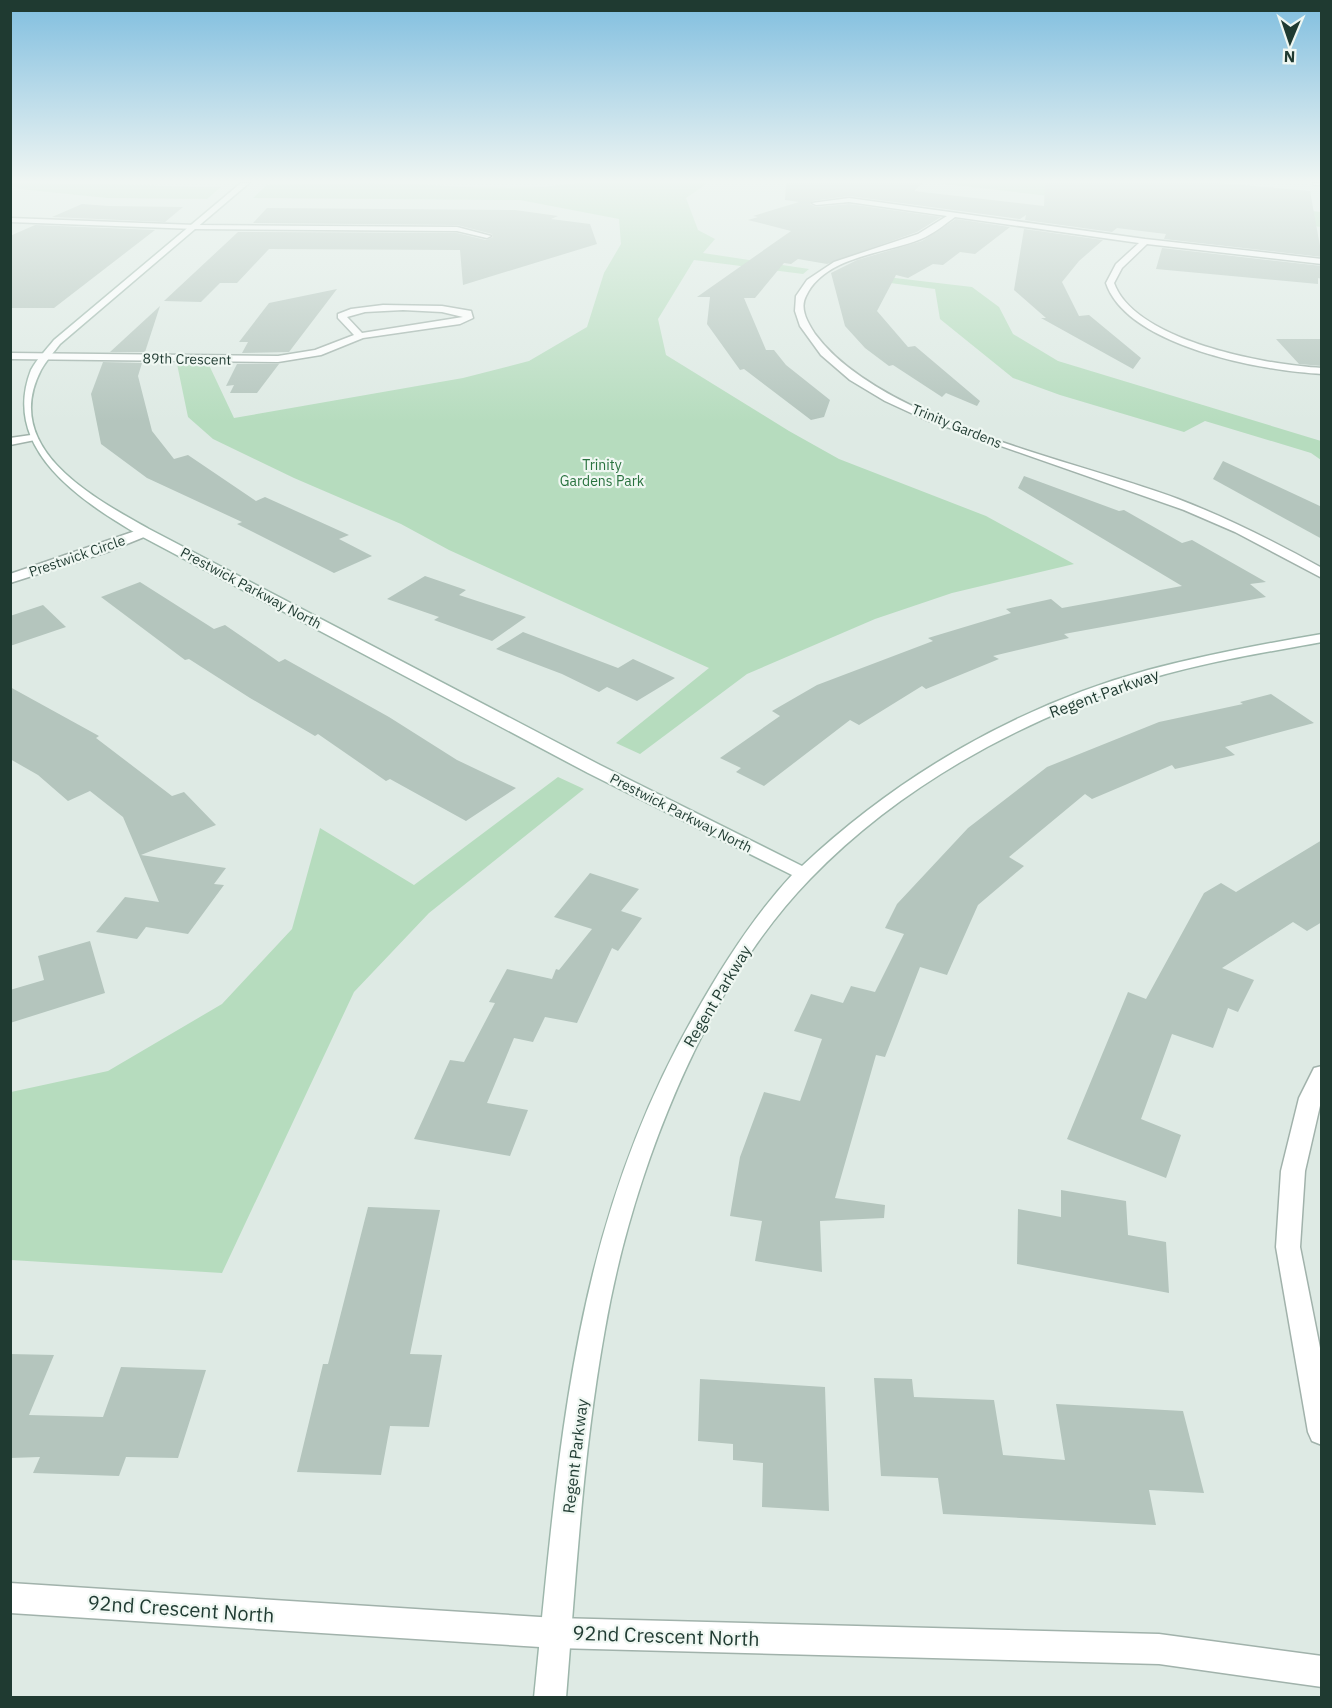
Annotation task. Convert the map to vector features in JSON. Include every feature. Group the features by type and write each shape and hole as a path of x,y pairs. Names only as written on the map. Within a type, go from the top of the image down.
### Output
{"street":[{"name":"Prestwick Parkway North","path":"152,263 80,322 45,357 27,394 26,416 31,438 47,465 65,482 85,498 144,532 594,769 804,874"},
{"name":"Trinity Gardens","path":"841,263 833,266 800,297 802,320 810,336 847,372 911,409 1002,445 1124,483 1191,508 1256,538 1322,574"},
{"path":"1123,263 1110,281 1112,292 1120,305 1137,318 1197,346 1243,360 1284,368 1322,371"},
{"name":"89th Crescent","path":"10,356 278,359 317,353 360,336 460,321 468,318 468,314 448,309 372,308 358,309 341,316 360,336"},
{"path":"10,442 31,438"},
{"name":"Prestwick Circle","path":"10,579 102,549 144,532"},
{"name":"Regent Parkway","path":"550,1698 575,1448 590,1342 602,1279 633,1166 663,1091 731,969 762,922 804,874 868,816 944,763 1010,729 1073,701 1131,680 1198,663 1322,638"},
{"path":"1322,1074 1310,1098 1293,1171 1288,1247 1322,1432"},
{"name":"92nd Crescent North","path":"10,1598 556,1633 1159,1649 1322,1672"}],"green space":[{"name":"Trinity Gardens Park","path":"610,263 692,263 658,319 666,355 839,459 986,516 1074,564 952,593 875,619 747,674 640,754 616,743 709,668 449,550 401,524 294,478 213,439 188,417 177,364 209,365 234,418 463,378 529,361 587,327 604,273"},
{"name":"Trinity Gardens Park","path":"715,263 767,263 809,269 803,274"},
{"path":"844,272 972,287 999,307 1013,334 1058,361 1321,441 1321,460 1311,453 1205,421 1184,432 1060,395 1013,378 940,319 935,289 883,282"},
{"path":"558,777 584,789 429,913 354,992 222,1273 11,1260 11,1092 108,1071 222,1004 292,929 320,828 414,885"}],"building":[{"path":"10,263 113,263 54,308 10,308"},
{"path":"205,263 256,263 237,283 220,283 201,302 164,301"},
{"path":"461,263 536,263 463,285"},
{"path":"746,263 793,263 784,263 755,298 744,298 766,350 774,350 786,365 830,400 824,417 811,420 744,369 740,370 707,324 710,297 697,297"},
{"path":"852,263 946,263 943,265 933,264 908,278 896,275 877,311 908,347 915,346 980,401 977,406 946,393 942,397 893,365 889,366 865,348 845,326 831,273"},
{"path":"1018,263 1078,263 1062,282 1079,316 1089,315 1141,358 1133,369 1041,318 1046,318 1014,290"},
{"path":"1158,263 1293,263 1322,266 1322,279 1318,278 1318,284 1156,269"},
{"path":"337,289 289,352 242,353 248,342 239,342 269,303"},
{"path":"160,306 145,352 110,352"},
{"path":"1276,339 1322,339 1322,366 1299,364"},
{"path":"103,362 142,363 138,376 152,431 174,459 188,455 256,501 265,497 349,535 339,539 372,556 334,573 237,524 242,522 147,478 101,444 91,394"},
{"path":"237,364 279,364 257,393 230,393 234,385 226,386"},
{"path":"1223,461 1322,507 1322,539 1213,479"},
{"path":"1024,476 1119,511 1124,510 1182,543 1192,540 1266,582 1250,584 1266,597 1064,634 1069,638 993,656 999,659 926,689 922,686 859,725 850,720 764,786 736,772 741,768 720,758 780,716 772,711 817,685 933,641 928,638 1011,613 1006,609 1051,599 1062,608 1182,586 1018,488"},
{"path":"425,576 466,590 459,595 526,617 492,641 434,620 439,617 387,599"},
{"path":"140,582 214,629 225,625 279,662 285,659 389,717 457,760 516,788 466,821 390,779 386,781 318,734 315,736 189,659 185,660 101,597"},
{"path":"43,605 66,627 10,646 10,616"},
{"path":"523,632 618,668 633,659 675,678 637,701 607,687 599,692 562,674 496,649"},
{"path":"10,687 99,736 96,738 172,796 184,792 216,825 141,855 226,868 214,884 224,885 188,934 146,927 137,939 96,932 125,897 159,902 123,817 90,791 68,801 38,775 10,759"},
{"path":"1271,694 1314,723 1225,747 1235,755 1175,769 1172,765 1092,799 1085,794 1009,857 1024,866 978,905 947,975 920,967 885,1057 876,1055 835,1198 885,1205 884,1218 820,1221 822,1272 755,1261 762,1221 730,1216 740,1157 764,1092 800,1101 822,1039 794,1031 811,994 843,1003 851,986 875,992 904,934 885,928 897,904 968,828 1047,767 1159,722 1243,704 1240,702"},
{"path":"1322,840 1322,922 1307,931 1293,922 1222,968 1254,980 1238,1012 1228,1008 1213,1048 1172,1034 1141,1119 1181,1135 1166,1178 1067,1139 1128,992 1146,999 1204,893 1221,883 1236,892"},
{"path":"590,873 639,889 621,911 642,918 618,951 612,948 577,1023 545,1017 533,1042 514,1038 487,1103 528,1110 510,1156 414,1139 450,1060 464,1062 495,1003 489,1002 507,969 552,979 556,969 559,970 592,929 554,917"},
{"path":"90,941 105,993 10,1023 10,990 44,980 38,956"},
{"path":"1061,1190 1126,1201 1128,1235 1166,1242 1169,1293 1017,1264 1018,1209 1061,1217"},
{"path":"368,1207 440,1210 410,1354 442,1355 429,1427 390,1426 381,1475 297,1472 323,1364 328,1364"},
{"path":"10,1354 54,1355 29,1415 103,1417 121,1367 206,1370 178,1458 126,1457 119,1476 33,1473 40,1457 10,1458"},
{"path":"874,1378 912,1379 914,1397 994,1400 1003,1455 1065,1460 1056,1404 1183,1411 1204,1493 1149,1490 1156,1525 943,1514 938,1478 881,1476"},
{"path":"700,1379 825,1387 829,1511 762,1507 763,1463 733,1460 733,1444 698,1441"}]}
